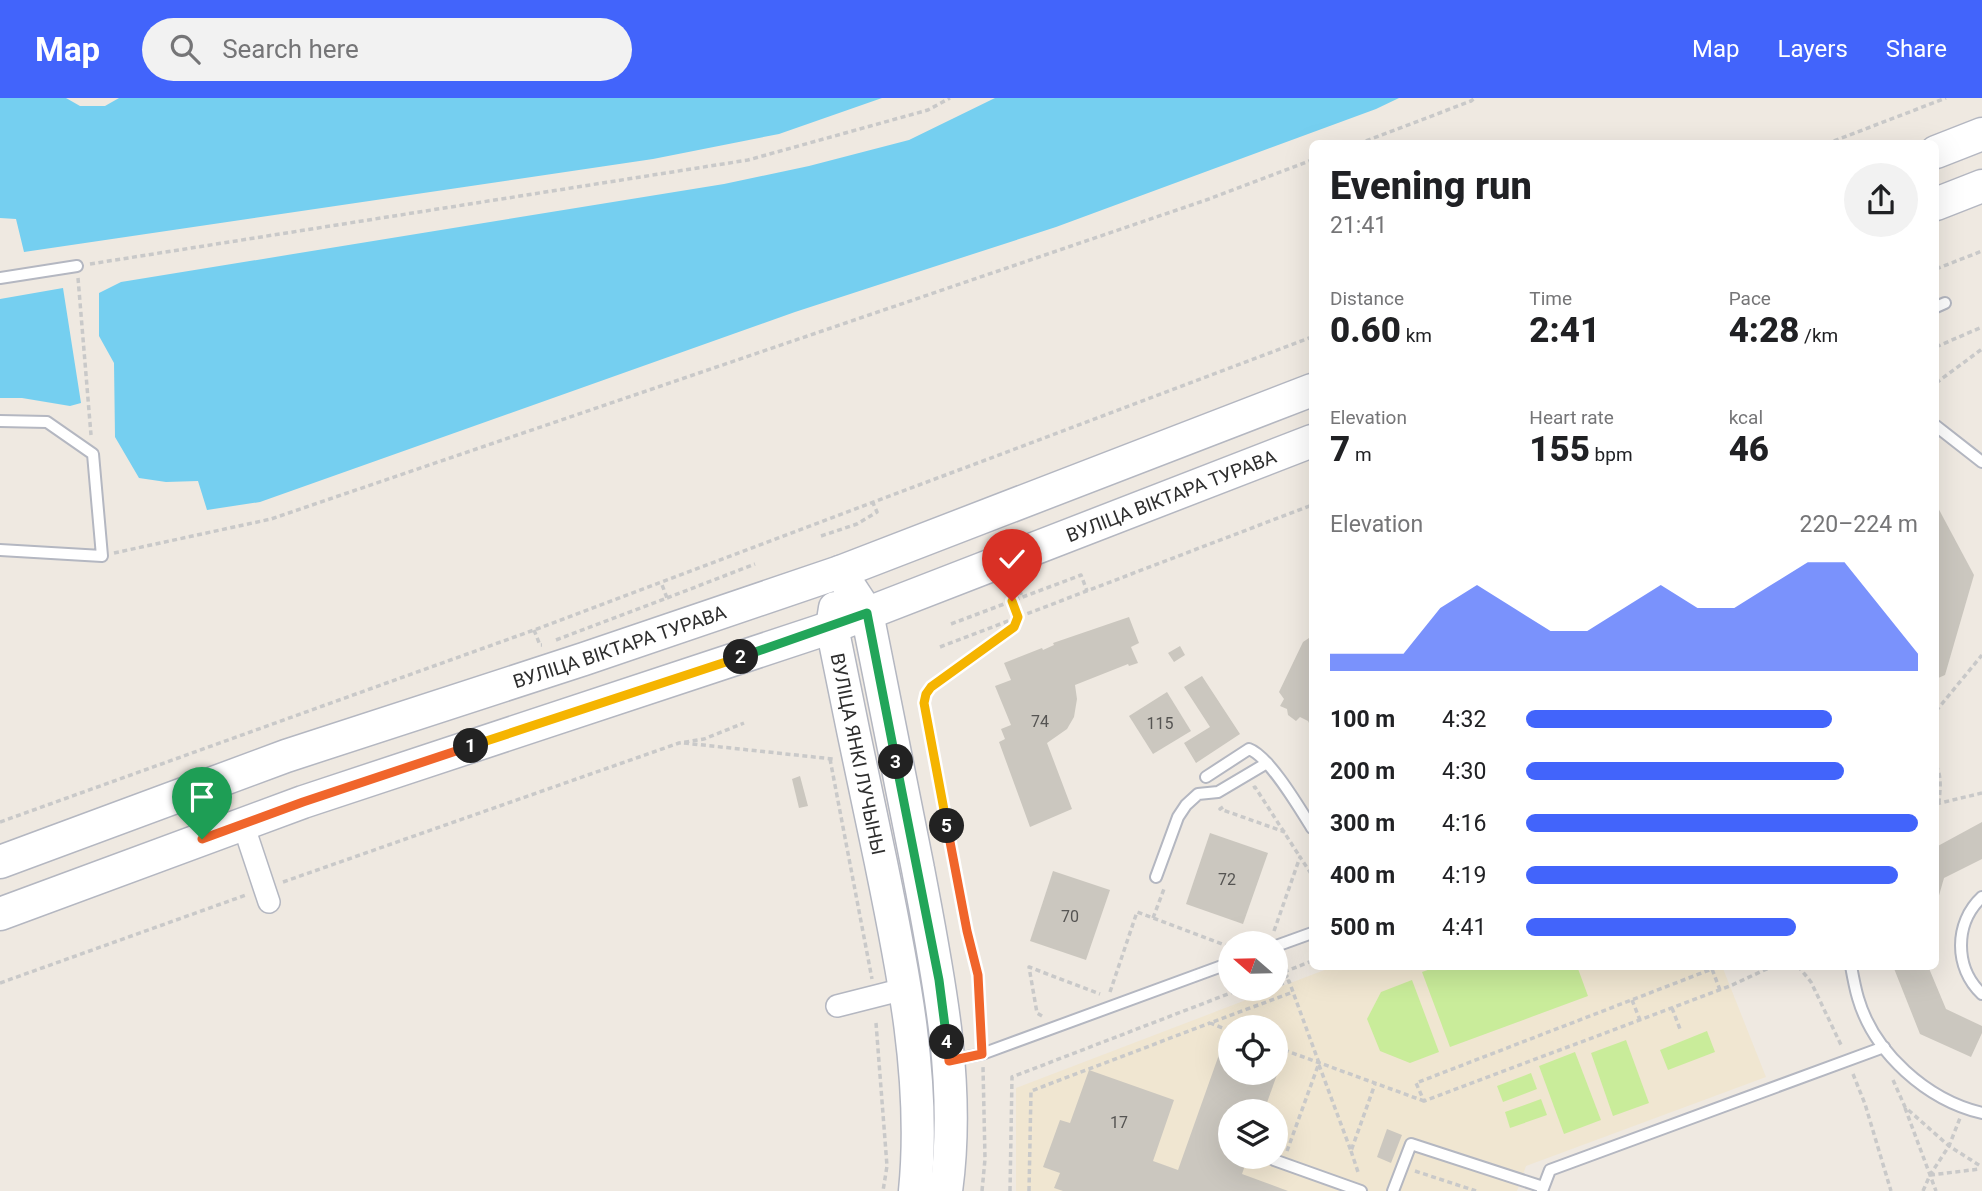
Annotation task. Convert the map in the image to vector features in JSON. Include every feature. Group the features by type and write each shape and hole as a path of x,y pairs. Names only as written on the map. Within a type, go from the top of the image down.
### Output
{"main road":[{"path":"1939,151 1982,135"},
{"path":"1939,203 1982,186"},
{"name":"ВУЛІЦА ВІКТАРА ТУРАВА","path":"0,862 286,756 840,572 1309,391"},
{"name":"ВУЛІЦА ВІКТАРА ТУРАВА","path":"0,914 303,802 832,627 1309,443"},
{"name":"ВУЛІЦА ЯНКІ ЛУЧЫНЫ","path":"840,572 867,613 939,980 949,1061 951,1107 946,1191"},
{"name":"ВУЛІЦА ЯНКІ ЛУЧЫНЫ","path":"840,572 832,627 904,989 918,1097 915,1191"}],"street":[{"path":"243,824 267,895"},
{"path":"837,1006 904,989"}],"lane":[{"path":"0,278 77,266"},
{"path":"0,421 47,422 93,454 102,556 0,550"},
{"path":"1939,428 1982,462"},
{"path":"1206,778 1249,749 1255,751 1267,763 1309,824"},
{"path":"1156,877 1178,817 1186,805 1198,794 1218,792 1267,763"},
{"path":"1982,897 1974,904 1964,924 1960,945 1963,967 1973,986 1982,995"},
{"path":"1288,938 1309,934"},
{"path":"949,1061 982,1054 1218,967"},
{"path":"1852,970 1865,1017 1882,1048 1924,1086 1964,1108 1982,1113"},
{"path":"1393,1191 1412,1144 1542,1189 1550,1170 1882,1048"},
{"path":"1288,1165 1361,1186"}],"path":[{"path":"93,454 77,266 748,160 928,110 950,98"},
{"path":"1368,140 1475,98"},
{"path":"1836,140 1946,98"},
{"path":"102,556 271,519 1209,199 1309,161"},
{"path":"1939,268 1982,251"},
{"path":"1939,346 1982,327"},
{"path":"0,822 534,630 1309,338"},
{"path":"1939,381 1982,349"},
{"path":"821,536 857,524 877,512 873,503"},
{"path":"940,647 1309,506"},
{"path":"534,630 540,645 755,564"},
{"path":"951,624 1081,575 1087,591"},
{"path":"661,582 667,598"},
{"path":"982,1191 985,1159 978,975 967,931 924,703 931,687 1014,627 1018,617 1012,601"},
{"path":"1939,708 1982,655"},
{"path":"0,983 267,895 679,743 705,739 744,723"},
{"path":"679,743 830,759 873,981"},
{"path":"1244,794 1255,787 1309,870"},
{"path":"1939,803 1982,793"},
{"path":"1232,801 1220,809 1285,832"},
{"path":"1278,931 1300,857"},
{"path":"1044,1017 1037,1013 1029,967 1108,998 1138,912 1218,942"},
{"path":"1288,975 1309,963"},
{"path":"1423,1101 1416,1083 1709,970"},
{"path":"1712,970 1720,990"},
{"path":"1288,1051 1423,1101 1720,990 1764,970"},
{"path":"1288,979 1351,1151 1361,1186"},
{"path":"1029,1191 1031,1091 1293,992"},
{"path":"1010,1191 1012,1077 1218,998"},
{"path":"1632,1000 1640,1020"},
{"path":"1672,1008 1680,1029"},
{"path":"876,1023 887,1166 883,1191"},
{"path":"1210,1023 1218,1026"},
{"path":"1882,1048 1936,1191"},
{"path":"1288,1138 1319,1063"},
{"path":"1351,1151 1375,1083"},
{"path":"1905,1107 1949,1146 1982,1168"},
{"path":"1923,1191 1949,1146 1964,1108"},
{"path":"1403,1167 1473,1191"},
{"path":"1930,1175 1982,1168"},
{"path":"1447,1191 1450,1182"}],"shaded area":[{"path":"1325,970 1724,970 1766,1077 1526,1166 1517,1191 1016,1191 1016,1088 1243,1001 1288,1001 1288,984"}],"green space":[{"path":"1578,970 1588,996 1450,1047 1422,972"},
{"path":"1412,980 1439,1052 1410,1063 1380,1051 1367,1019 1381,992"},
{"path":"1707,1031 1715,1052 1668,1070 1660,1050"},
{"path":"1626,1040 1649,1103 1613,1116 1591,1053"},
{"path":"1575,1052 1601,1120 1564,1134 1539,1066"},
{"path":"1531,1073 1537,1089 1503,1102 1497,1086"},
{"path":"1541,1099 1547,1115 1510,1128 1505,1112"}],"water":[{"path":"0,98 66,98 80,106 105,106 119,98 882,98 779,134 653,159 24,252 16,219 0,218"},
{"path":"995,98 1399,98 1376,109 1056,227 795,312 260,502 207,510 198,481 166,482 139,478 115,437 114,363 99,336 99,293 121,282 724,184 809,166 909,140"},
{"path":"63,288 81,403 70,406 22,398 0,398 0,299"}],"building":[{"path":"1939,510 1974,575 1945,675 1939,678"},
{"path":"1129,617 1139,643 1131,647 1138,663 1128,664 1075,685 1077,699 1074,717 1067,729 1047,743 1072,809 1030,827 999,742 1005,739 1001,729 1011,725 995,686 1011,680 1004,663"},
{"path":"1309,638 1309,723 1300,717 1296,721 1288,715 1287,709 1280,706 1284,699 1279,692 1303,642"},
{"path":"1180,646 1185,655 1174,662 1168,653"},
{"path":"1202,676 1240,734 1196,763 1184,743 1210,727 1184,687"},
{"path":"1167,692 1191,731 1153,754 1129,716"},
{"path":"800,776 808,806 799,808 792,779"},
{"path":"1982,822 1982,859 1944,878 1939,896 1939,845"},
{"path":"1210,833 1268,853 1243,924 1186,904"},
{"path":"1053,871 1110,890 1086,960 1030,941"},
{"path":"1895,970 1930,970 1946,1009 1982,1026 1982,1033 1971,1057 1920,1034"},
{"path":"1218,1057 1218,1085 1273,1085 1268,1099 1218,1099 1218,1169 1244,1169 1242,1174 1288,1191 1063,1191 1054,1188 1060,1173 1043,1167 1060,1120 1070,1123 1089,1070 1174,1100 1153,1161 1178,1170"},
{"path":"1387,1129 1402,1135 1391,1163 1377,1157"}],"route":[{"path":"202,839 303,802 832,627 867,613 939,980 949,1061 982,1054 978,975 967,931 924,698 931,687 1014,627 1018,617 1012,601"}]}
